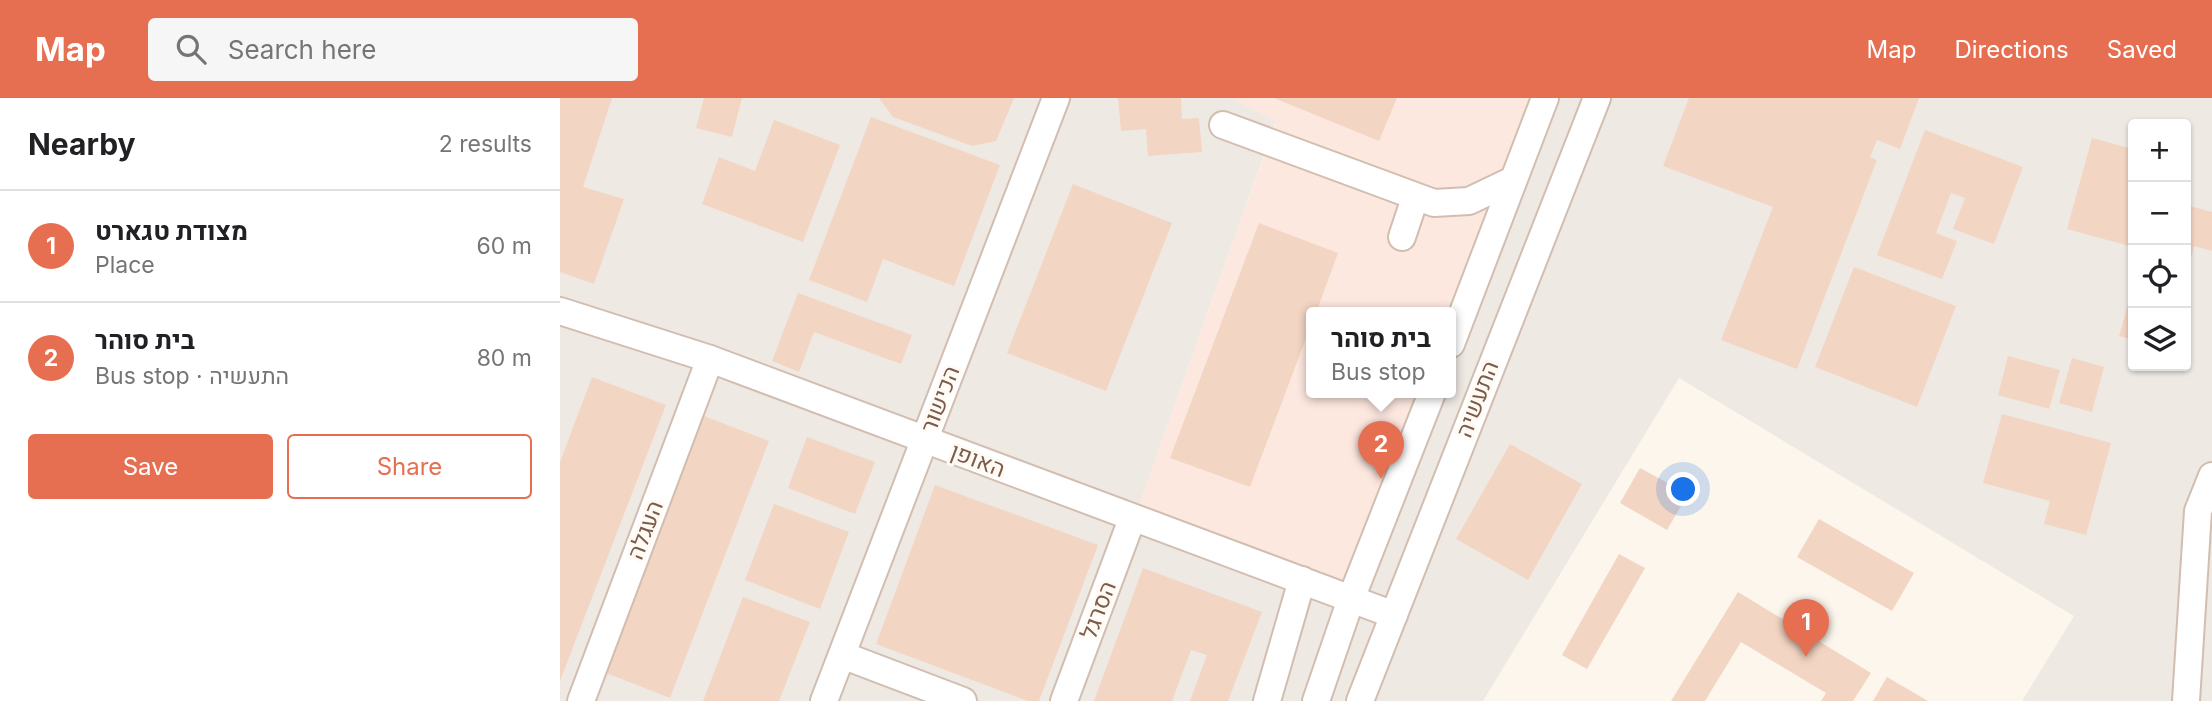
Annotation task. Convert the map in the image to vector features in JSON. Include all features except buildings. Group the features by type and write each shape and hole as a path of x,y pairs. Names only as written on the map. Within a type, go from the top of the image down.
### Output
{"street":[{"name":"הכישור","path":"824,701 1056,98"},
{"name":"התעשיה","path":"1456,331 1545,98"},
{"name":"התעשיה","path":"1360,701 1597,98"},
{"path":"1223,125 1434,203 1469,201 1513,180"},
{"path":"1402,237 1415,198"},
{"name":"האופן","path":"560,311 710,359 1394,615"},
{"name":"העגלה","path":"581,701 710,359"},
{"name":"התעשיה","path":"1315,701 1351,599 1430,398"},
{"path":"2186,701 2198,510 2206,484 2212,475"},
{"name":"הסרגל","path":"1064,701 1132,519"},
{"path":"1267,701 1302,580"},
{"path":"842,655 963,701"}],"shaded area":[{"path":"560,98 1231,98 1276,121 1139,505 1346,583 1416,398 1456,398 1456,307 1451,307 1530,98 2212,98 2212,701 2022,701 2074,616 1679,378 1483,701 560,701"},
{"path":"1231,98 1530,98 1451,307 1306,307 1306,398 1416,398 1346,583 1139,505 1276,122"}],"place":[{"name":"בית סוהר","path":"1381,479"},
{"name":"מצודת טגארט","path":"1806,657"}]}
